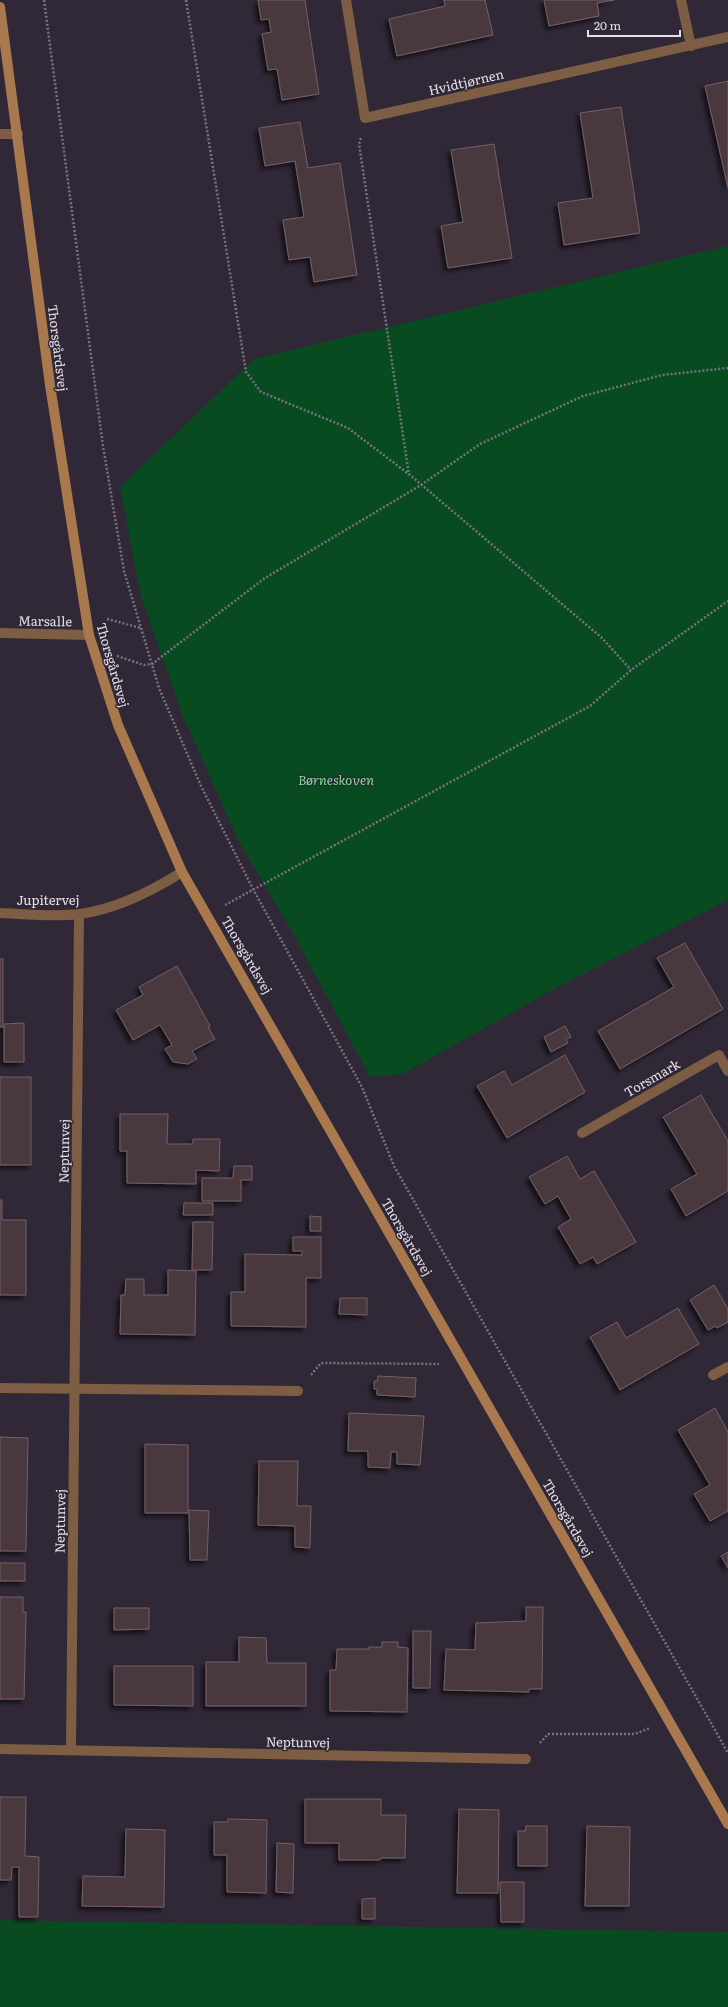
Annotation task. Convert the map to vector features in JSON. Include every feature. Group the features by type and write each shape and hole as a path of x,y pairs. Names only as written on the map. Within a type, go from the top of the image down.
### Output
{"street":[{"path":"346,0 365,118"},
{"path":"681,0 690,46"},
{"name":"Thorsgårdsvej","path":"0,7 18,134 50,386 89,635 118,725 182,872 208,914 728,1824"},
{"name":"Hvidtjørnen","path":"365,118 728,37"},
{"path":"0,134 18,134"},
{"name":"Marsalle","path":"0,633 89,635"},
{"name":"Jupitervej","path":"0,913 79,914 111,908 168,881 182,872"},
{"name":"Neptunvej","path":"71,1750 79,914"},
{"name":"Torsmark","path":"582,1133 719,1055 728,1071"},
{"path":"713,1375 728,1367"},
{"path":"0,1388 298,1390"},
{"name":"Neptunvej","path":"0,1750 71,1750 526,1760"}],"path":[{"path":"44,0 103,446 124,571 160,688 200,786 253,889 362,1087 394,1166 728,1753"},
{"path":"186,0 246,372 261,392 348,428 421,485 602,638 631,670"},
{"path":"365,118 359,144 410,476"},
{"path":"97,658 113,655 144,665 152,664 265,578 421,485 480,444 583,396 662,375 728,368"},
{"path":"208,914 590,706 631,670 728,601"},
{"path":"87,621 103,617 141,628"},
{"path":"298,1390 321,1363 450,1364 461,1356"},
{"path":"526,1760 548,1734 635,1734 646,1731 666,1716"}],"green space":[{"name":"Børneskoven","path":"728,246 728,900 554,989 403,1074 370,1077 290,928 237,838 182,714 141,596 120,487 254,359"},
{"path":"0,1920 728,1932 728,2007 0,2007"}],"building":[{"path":"258,0 305,0 319,94 282,100 277,69 268,70 262,34 271,32 269,19 261,20"},
{"path":"444,0 485,0 493,35 397,56 389,19 445,6"},
{"path":"544,0 614,0 597,3 599,16 549,26"},
{"path":"728,81 728,188 705,86"},
{"path":"621,107 640,233 564,245 558,203 593,198 580,113"},
{"path":"300,122 308,168 340,163 357,275 314,282 310,257 289,260 283,220 304,217 295,161 265,166 259,128"},
{"path":"494,144 512,258 448,268 441,226 463,222 451,150"},
{"path":"685,943 723,1009 620,1069 598,1031 674,987 657,958"},
{"path":"0,959 3,959 3,1027 0,1027"},
{"path":"177,966 210,1026 208,1027 215,1039 192,1051 197,1059 188,1064 173,1062 165,1049 172,1045 160,1025 133,1040 116,1010 143,995 139,987"},
{"path":"24,1023 24,1062 4,1062 4,1024"},
{"path":"565,1026 571,1037 566,1039 568,1043 551,1052 544,1037"},
{"path":"565,1055 585,1092 507,1138 477,1086 504,1071 512,1085"},
{"path":"0,1077 31,1077 31,1165 0,1165"},
{"path":"701,1095 728,1141 728,1191 686,1216 671,1189 697,1174 663,1117"},
{"path":"120,1114 168,1114 167,1144 193,1144 193,1139 220,1139 219,1171 196,1170 196,1184 127,1183 127,1151 120,1151"},
{"path":"567,1156 580,1179 594,1171 636,1242 597,1264 593,1257 580,1264 558,1227 571,1219 558,1196 545,1204 529,1177"},
{"path":"234,1166 252,1166 252,1180 241,1180 241,1201 202,1201 202,1178 233,1178"},
{"path":"0,1200 2,1200 2,1220 26,1220 26,1295 0,1295"},
{"path":"184,1203 213,1203 213,1215 183,1215"},
{"path":"310,1216 321,1217 321,1231 310,1231"},
{"path":"193,1222 213,1222 212,1270 192,1270"},
{"path":"293,1237 321,1237 321,1278 306,1278 306,1327 231,1326 231,1292 245,1292 245,1254 302,1255 302,1251 293,1251"},
{"path":"168,1270 196,1271 195,1335 120,1334 121,1295 125,1295 126,1279 144,1279 144,1295 168,1295"},
{"path":"714,1285 728,1309 728,1322 717,1328 716,1326 708,1330 690,1300"},
{"path":"340,1298 367,1298 367,1315 339,1314"},
{"path":"678,1308 699,1344 620,1390 590,1337 617,1322 626,1338"},
{"path":"378,1376 416,1378 415,1397 377,1395 377,1389 374,1389 374,1381 377,1381"},
{"path":"715,1408 728,1432 728,1511 710,1521 694,1494 710,1485 678,1430"},
{"path":"349,1413 424,1416 420,1465 397,1464 397,1452 391,1452 390,1468 368,1467 368,1451 348,1451"},
{"path":"0,1437 28,1438 26,1551 0,1551"},
{"path":"145,1444 188,1445 188,1513 145,1513"},
{"path":"259,1461 298,1461 297,1506 311,1506 310,1548 295,1547 295,1526 258,1525"},
{"path":"189,1510 209,1511 207,1560 190,1560"},
{"path":"728,1552 728,1568 721,1556"},
{"path":"0,1563 25,1563 25,1581 0,1581"},
{"path":"0,1597 23,1597 23,1612 26,1612 24,1699 0,1699"},
{"path":"526,1607 543,1607 542,1689 529,1689 529,1692 444,1690 446,1649 475,1650 476,1623 526,1621"},
{"path":"114,1608 149,1608 149,1629 114,1630"},
{"path":"413,1631 431,1631 430,1688 413,1688"},
{"path":"239,1637 266,1638 267,1663 306,1663 306,1706 206,1706 206,1662 239,1662"},
{"path":"382,1642 398,1642 398,1647 408,1648 407,1712 330,1711 330,1670 336,1670 337,1649 369,1649 369,1647 382,1647"},
{"path":"114,1666 193,1666 193,1706 114,1705"},
{"path":"0,1797 26,1797 25,1856 39,1857 38,1917 19,1917 19,1867 12,1867 11,1880 0,1880"},
{"path":"305,1799 381,1799 381,1815 406,1815 405,1858 381,1858 380,1860 339,1860 339,1843 305,1843"},
{"path":"459,1809 499,1810 498,1893 457,1893"},
{"path":"228,1819 267,1820 266,1893 227,1892 227,1855 214,1855 214,1822 228,1822"},
{"path":"526,1826 547,1826 547,1866 518,1866 518,1831 525,1831"},
{"path":"587,1826 630,1827 629,1906 585,1906"},
{"path":"126,1829 165,1830 164,1907 82,1906 83,1876 125,1877"},
{"path":"277,1843 294,1844 293,1893 276,1892"},
{"path":"500,1882 524,1882 524,1922 501,1922"},
{"path":"375,1898 375,1919 362,1919 362,1899"}]}
